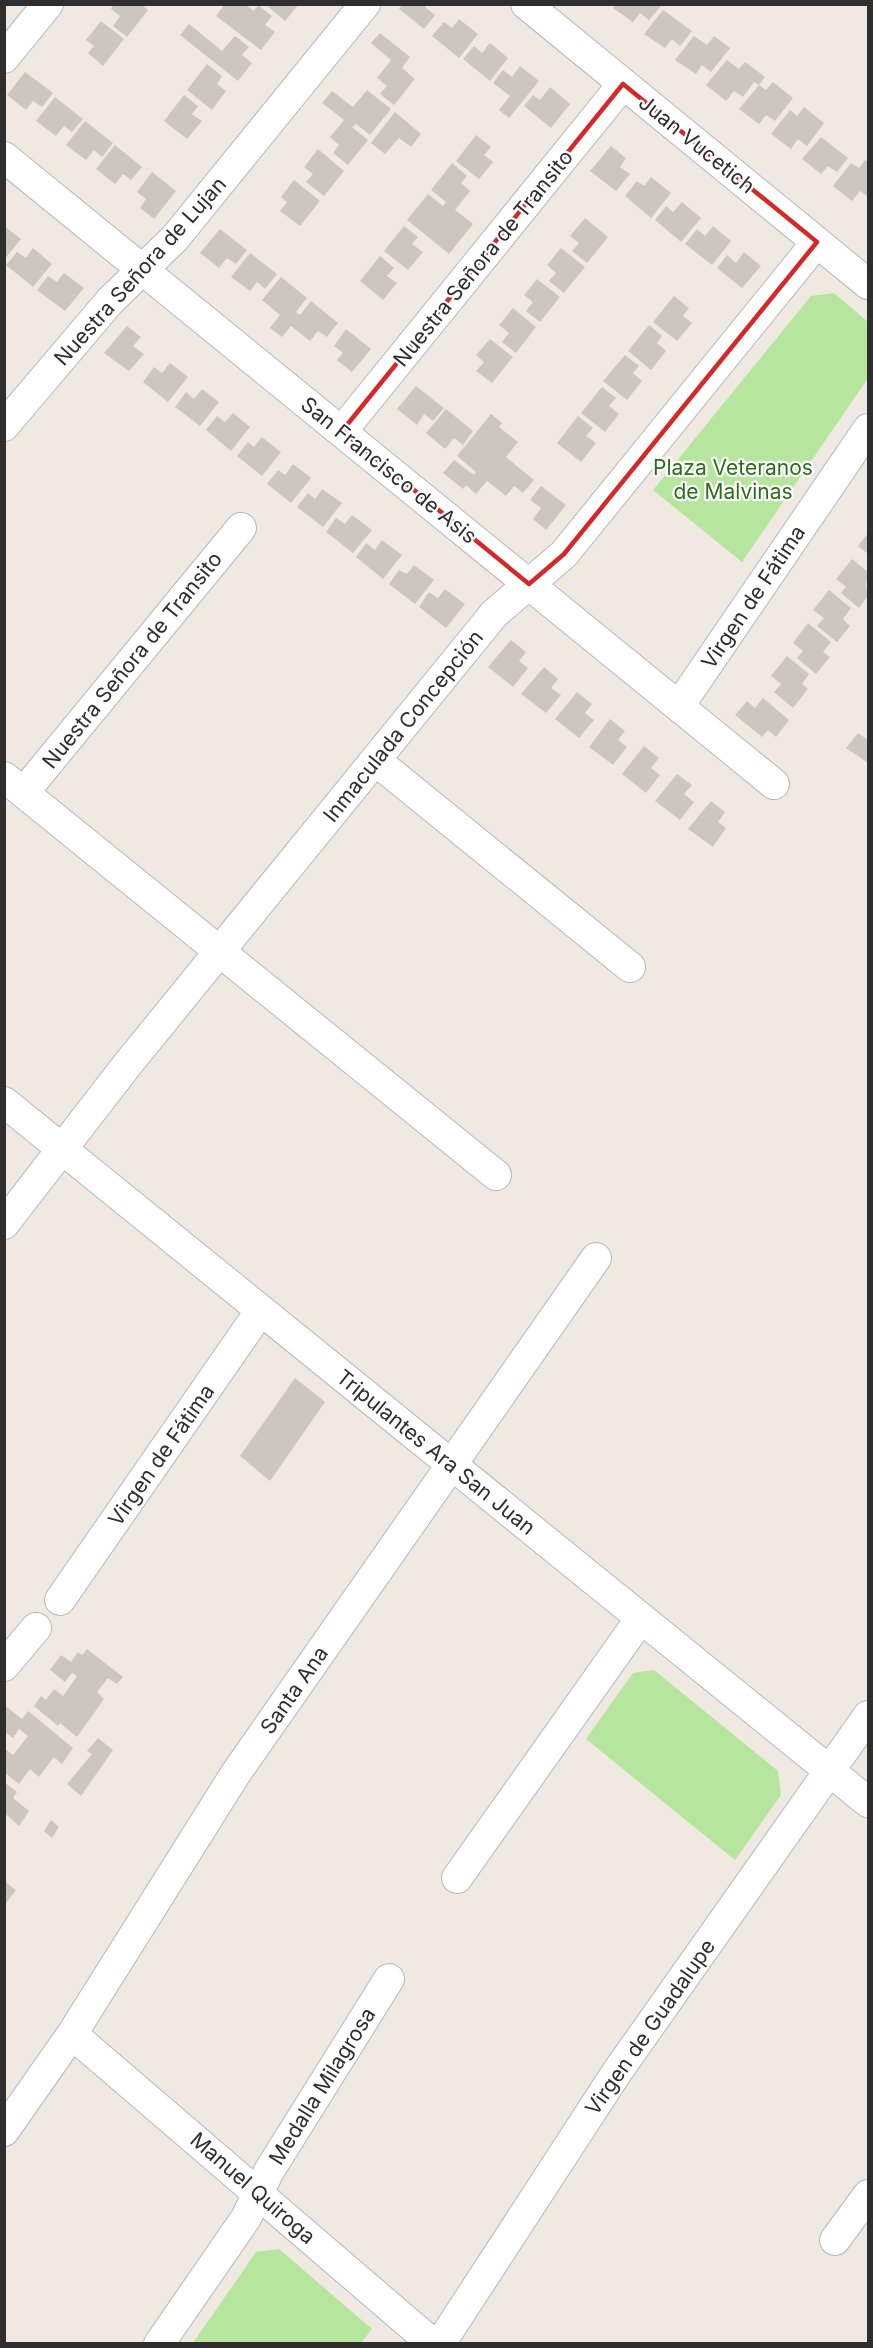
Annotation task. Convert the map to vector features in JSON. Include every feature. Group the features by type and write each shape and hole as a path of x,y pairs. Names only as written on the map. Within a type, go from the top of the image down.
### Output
{"street":[{"path":"4,58 48,4"},
{"name":"Nuestra Señora de Lujan","path":"4,426 110,301 175,238 365,4"},
{"name":"Juan Vucetich","path":"526,4 868,284"},
{"name":"Nuestra Señora de Transito","path":"342,431 623,84"},
{"name":"San Francisco de Asis","path":"4,157 774,784"},
{"name":"Inmaculada Concepción","path":"4,1224 220,952 494,614 564,554 817,242"},
{"name":"Virgen de Fátima","path":"679,706 868,429"},
{"name":"Nuestra Señora de Transito","path":"14,784 241,528"},
{"path":"375,760 630,967"},
{"path":"14,784 496,1175"},
{"name":"Tripulantes Ara San Juan","path":"4,1102 868,1802"},
{"name":"Santa Ana","path":"4,2131 72,2034 236,1773 597,1258"},
{"name":"Virgen de Fátima","path":"60,1600 261,1310"},
{"path":"457,1878 641,1618"},
{"path":"4,1666 36,1628"},
{"name":"Virgen de Guadalupe","path":"440,2343 617,2073 868,1716"},
{"name":"Medalla Milagrosa","path":"159,2343 246,2217 258,2193 388,1979"},
{"name":"Manuel Quiroga","path":"72,2034 433,2343"},
{"path":"835,2240 868,2195"}],"highlighted area":[{"path":"623,84 817,242 564,554 529,584 342,431"}],"green space":[{"name":"Plaza Veteranos de Malvinas","path":"834,293 868,322 868,378 742,562 653,490 811,296"},
{"path":"654,1670 778,1771 781,1795 735,1860 586,1739 633,1673"},
{"path":"279,2249 372,2329 361,2343 193,2343 256,2252"}],"building":[{"path":"114,4 141,4 148,10 127,37 113,26 120,16 111,9"},
{"path":"225,4 245,4 254,11 258,5 272,16 265,25 275,32 261,50 216,16"},
{"path":"265,4 299,4 285,21"},
{"path":"403,4 427,4 425,7 435,15 424,29 399,9"},
{"path":"616,4 659,4 661,6 649,20 640,13 633,22 613,8"},
{"path":"663,10 692,31 680,46 672,39 665,48 644,34"},
{"path":"459,19 478,34 459,58 432,36 444,22 452,28"},
{"path":"101,21 124,39 103,66 88,53 94,46 86,40"},
{"path":"189,24 222,51 235,36 249,47 242,55 252,63 238,81 180,35"},
{"path":"380,33 410,57 402,68 415,79 394,105 380,94 387,86 377,78 391,60 371,43"},
{"path":"694,36 707,45 714,36 730,48 711,72 702,65 696,74 675,60"},
{"path":"490,43 508,58 490,81 463,59 474,46 482,53"},
{"path":"727,60 739,69 745,62 765,77 759,85 754,82 743,97 734,91 726,101 706,85"},
{"path":"207,64 222,76 217,84 226,91 212,110 187,90"},
{"path":"520,66 539,81 509,118 499,110 510,96 493,83 503,70 512,77"},
{"path":"25,72 53,93 42,107 33,101 26,110 7,95"},
{"path":"773,82 793,98 775,121 766,115 759,124 739,109 759,85 766,90"},
{"path":"550,87 570,104 551,128 524,106 533,95 540,100"},
{"path":"367,90 391,109 370,135 356,124 352,127 368,140 348,165 333,153 339,145 330,137 344,120 322,103 332,91 353,107"},
{"path":"184,95 198,106 192,114 202,121 187,139 164,121"},
{"path":"55,97 83,119 72,132 64,126 56,136 36,121"},
{"path":"804,107 824,123 807,146 798,139 791,149 771,134 790,110 797,116"},
{"path":"395,112 421,134 411,147 399,138 385,154 371,143"},
{"path":"85,121 113,143 102,157 94,150 86,160 66,145"},
{"path":"476,135 491,147 484,155 493,162 479,179 456,161"},
{"path":"821,137 848,158 837,172 828,166 821,174 802,159"},
{"path":"115,145 142,167 131,180 123,174 115,184 96,169"},
{"path":"611,146 626,158 620,167 630,174 616,191 590,171"},
{"path":"318,149 344,171 324,196 306,182 313,174 304,167"},
{"path":"865,160 868,162 868,197 860,191 852,201 833,186 851,163 859,168"},
{"path":"452,163 467,176 461,183 470,191 455,210 473,224 449,254 407,220 428,194 443,206 446,202 431,190"},
{"path":"152,172 176,191 154,219 140,208 146,199 137,192"},
{"path":"651,177 671,193 651,218 625,196 637,181 644,186"},
{"path":"294,180 320,201 300,226 280,211 287,202 281,197"},
{"path":"682,202 701,218 681,242 655,220 666,206 673,212"},
{"path":"585,218 608,237 587,263 572,251 579,243 570,236"},
{"path":"4,226 21,239 4,260"},
{"path":"404,226 418,237 412,244 423,252 408,270 384,251"},
{"path":"713,226 731,241 712,265 685,244 697,229 705,236"},
{"path":"220,229 247,250 236,264 227,258 219,268 200,253"},
{"path":"33,248 52,264 33,287 6,265 17,252 26,258"},
{"path":"561,248 585,267 564,293 549,281 556,273 547,265"},
{"path":"744,252 761,266 742,288 717,268 727,255 736,263"},
{"path":"250,253 277,274 265,289 257,282 250,291 231,277"},
{"path":"380,256 394,268 387,276 397,283 383,300 360,281"},
{"path":"64,273 84,288 65,311 37,290 48,276 57,282"},
{"path":"281,277 307,298 296,312 300,315 311,301 338,323 327,337 318,331 310,341 291,326 282,337 270,328 280,315 262,300"},
{"path":"537,279 560,297 540,322 526,311 533,302 524,295"},
{"path":"674,296 689,308 683,316 692,323 677,341 653,322"},
{"path":"513,308 536,327 516,353 502,342 509,333 499,325"},
{"path":"649,325 662,336 657,343 666,351 651,370 628,351"},
{"path":"127,326 141,337 133,346 144,354 129,371 104,353"},
{"path":"346,329 371,349 352,372 337,360 343,353 334,346"},
{"path":"490,339 513,357 492,383 476,371 484,362 476,355"},
{"path":"625,355 639,366 633,373 642,381 627,400 603,381"},
{"path":"170,363 188,377 168,402 143,382 154,367 162,373"},
{"path":"416,386 444,408 433,421 424,414 417,425 397,409"},
{"path":"602,387 616,398 609,406 619,414 605,432 581,413"},
{"path":"202,389 219,402 200,426 175,407 186,392 194,399"},
{"path":"446,409 473,431 463,445 454,438 445,449 426,433"},
{"path":"233,413 250,427 231,451 206,430 217,416 225,422"},
{"path":"491,414 502,423 499,427 518,442 506,457 534,480 523,493 514,486 506,496 487,481 476,494 466,485 463,489 443,473 454,460 474,475 476,472 457,456"},
{"path":"578,416 593,428 586,436 596,443 581,462 557,443"},
{"path":"262,437 281,452 262,476 237,456 248,442 254,447"},
{"path":"293,464 311,478 291,503 267,484 278,470 285,475"},
{"path":"541,486 566,505 546,530 533,519 541,508 530,500"},
{"path":"322,489 342,503 323,527 297,507 308,493 315,499"},
{"path":"352,515 372,530 353,553 326,532 336,518 345,524"},
{"path":"868,533 868,554 858,546"},
{"path":"382,540 402,555 383,579 356,557 366,543 375,550"},
{"path":"852,559 868,572 866,587 868,596 859,608 841,593 846,587 836,579"},
{"path":"414,565 434,580 415,604 389,584 399,570 407,574"},
{"path":"445,589 465,604 446,628 419,607 429,592 438,598"},
{"path":"829,590 851,608 843,619 850,626 837,642 817,626 824,618 813,610"},
{"path":"808,623 831,642 823,652 830,657 816,674 797,658 803,651 793,643"},
{"path":"511,640 526,652 519,661 528,668 513,687 488,667"},
{"path":"787,656 809,674 802,684 808,689 793,708 774,692 781,684 771,676"},
{"path":"544,667 558,679 551,688 561,695 546,713 521,694"},
{"path":"577,692 592,704 585,713 594,720 579,738 555,719"},
{"path":"763,698 789,720 776,737 768,730 762,737 735,715 747,701 755,708"},
{"path":"610,719 625,731 618,740 627,747 613,765 589,747"},
{"path":"858,733 868,740 868,763 846,748"},
{"path":"644,746 659,758 651,768 660,775 646,793 622,774"},
{"path":"677,774 692,785 684,794 694,802 680,820 655,801"},
{"path":"711,801 725,812 718,822 726,828 713,847 688,829"},
{"path":"295,1378 325,1402 270,1481 240,1456"},
{"path":"87,1649 123,1677 117,1684 108,1678 97,1692 104,1699 77,1737 60,1723 58,1726 34,1706 41,1696 46,1700 54,1689 63,1696 77,1676 72,1673 65,1682 50,1670 61,1655 71,1662 78,1652 82,1655"},
{"path":"7,1707 22,1719 28,1711 73,1748 62,1764 54,1757 39,1777 30,1769 19,1784 4,1772 4,1748 13,1755 28,1736 19,1729 13,1738 4,1731 4,1710"},
{"path":"98,1738 113,1750 81,1796 67,1784 92,1754 87,1751"},
{"path":"4,1782 17,1792 13,1798 29,1811 19,1826 7,1815 4,1818"},
{"path":"51,1820 59,1827 52,1838 44,1831"},
{"path":"4,1881 16,1890 4,1906"}]}
